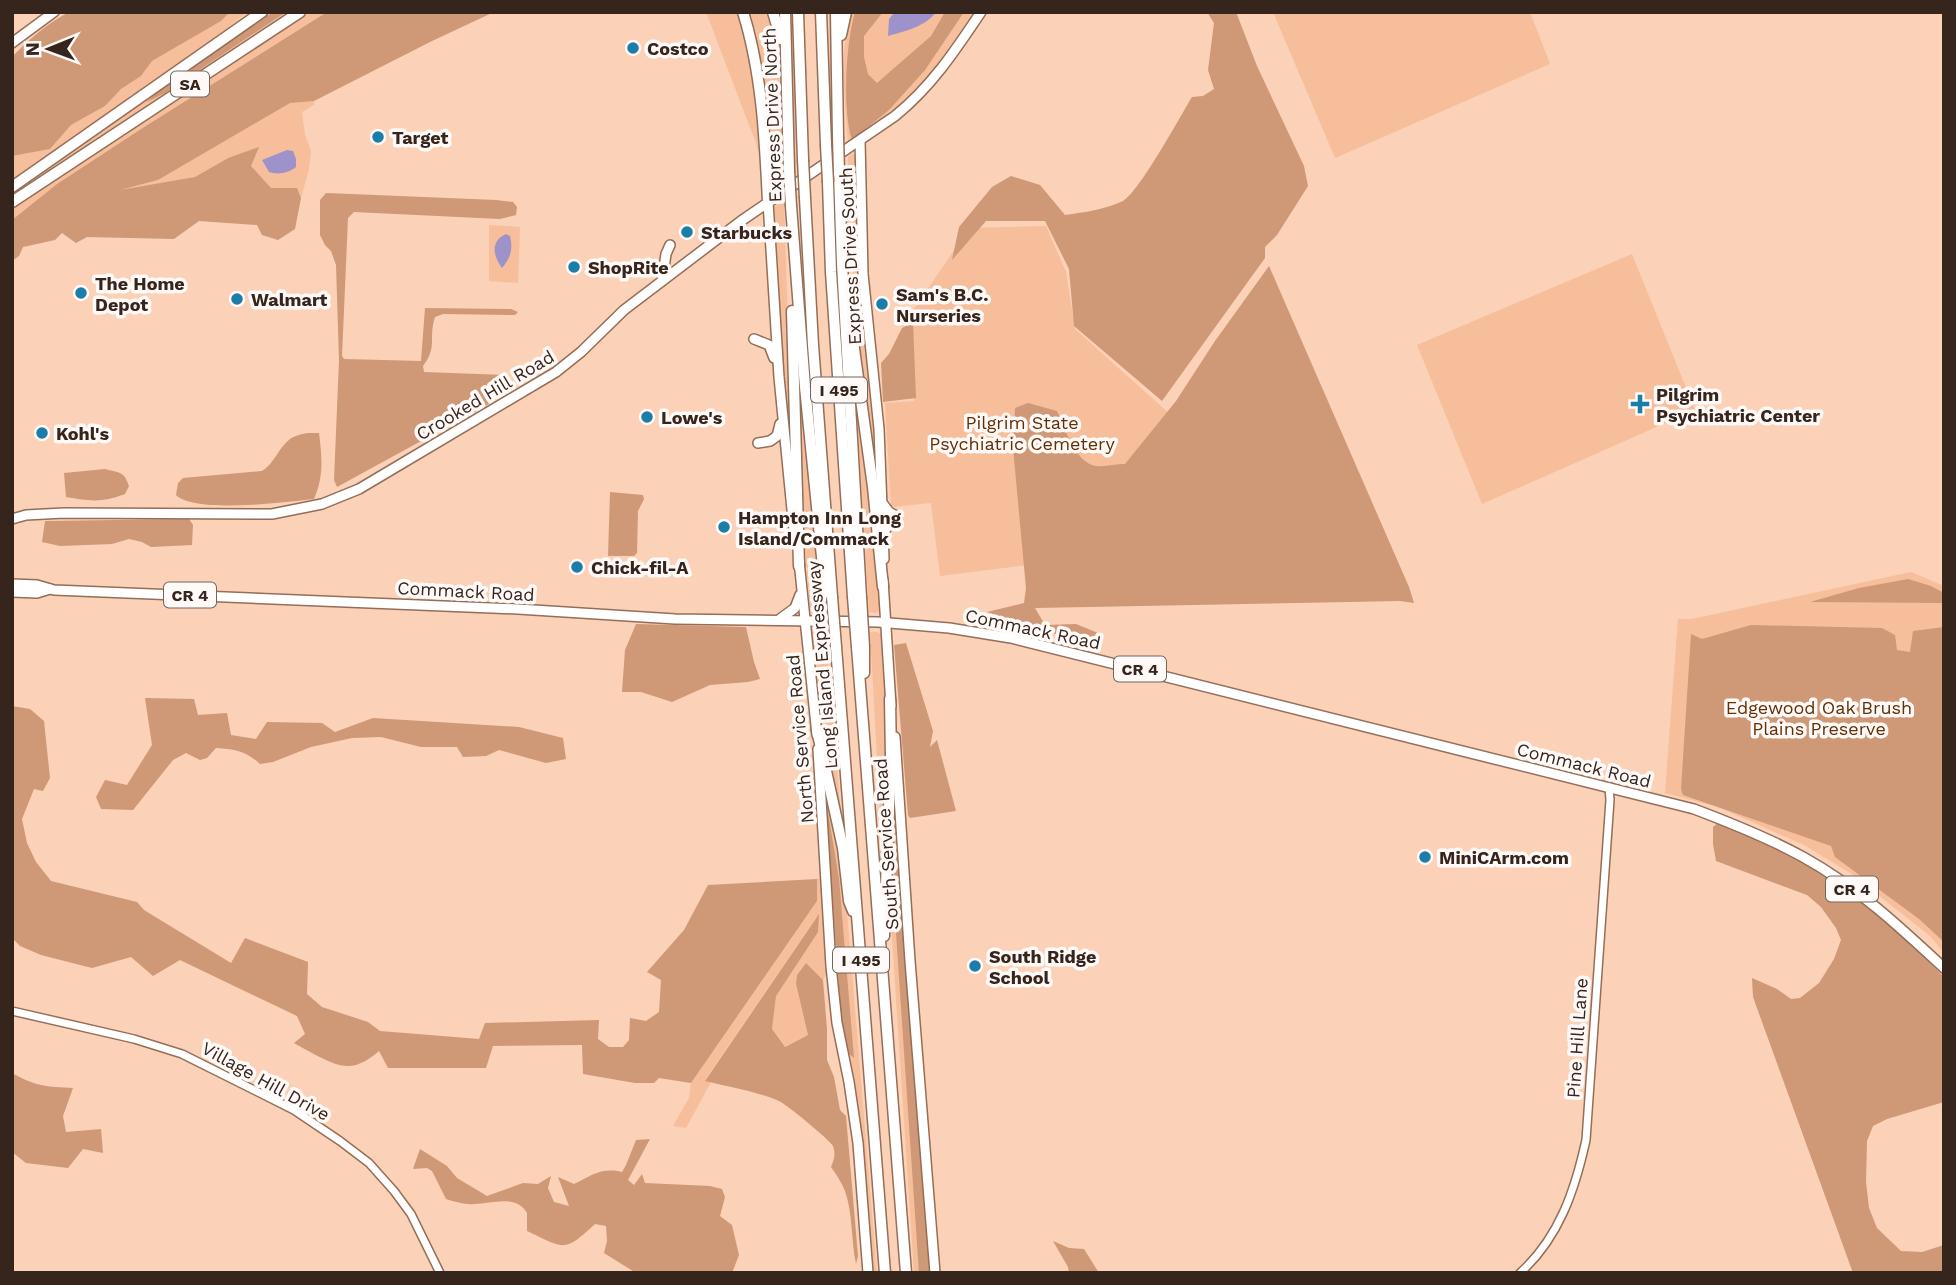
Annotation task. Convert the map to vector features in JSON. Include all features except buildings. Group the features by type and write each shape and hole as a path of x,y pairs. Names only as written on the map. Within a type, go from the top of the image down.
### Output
{"highway":[{"path":"186,65 250,12"},
{"name":"SA","path":"12,187 262,12"},
{"name":"SA","path":"12,202 300,12"},
{"path":"743,12 760,97 768,202"},
{"path":"773,12 779,31 786,83"},
{"name":"Express Drive North","path":"785,12 794,258"},
{"name":"Long Island Expressway","path":"798,12 812,333 829,597 842,713 885,1273"},
{"name":"Long Island Expressway","path":"821,12 833,296 861,647 862,712 881,968 906,1273"},
{"name":"Express Drive South","path":"836,12 842,264"},
{"path":"837,81 840,41 846,12"},
{"path":"794,258 829,597"},
{"path":"794,258 792,320 799,566"},
{"path":"842,264 873,487 883,587"},
{"path":"842,264 857,597"},
{"path":"881,968 891,758 890,699"},
{"path":"817,730 843,848 849,901 858,928"}],"main road":[{"path":"12,43 54,12"},
{"name":"Crooked Hill Road","path":"12,519 26,515 64,513 272,513 305,509 359,489 546,378 572,359 624,310 747,217 895,116 926,88 943,68 981,12"},
{"name":"Express Drive South","path":"860,140 864,284 879,429 883,504 885,622"},
{"name":"North Service Road","path":"768,202 781,412 817,730 831,965 837,1023 858,1143 868,1273"},
{"path":"747,217 761,220 769,229"},
{"path":"662,281 670,245"},
{"path":"775,315 768,332 754,339 770,347 779,377"},
{"path":"781,412 777,436 770,441 758,443 776,447 787,466"},
{"path":"883,504 889,512 898,517 883,534"},
{"name":"Commack Road","path":"12,584 37,585 50,589 465,606 675,619 885,622 1010,638 1694,809 1747,830 1803,857 1887,916 1944,968"},
{"name":"Commack Road","path":"12,593 37,593 50,589"},
{"path":"779,620 795,608 802,590"},
{"name":"South Service Road","path":"885,622 935,1273"}],"street":[{"name":"Pine Hill Lane","path":"1520,1273 1556,1229 1572,1194 1586,1140 1609,787"},
{"name":"Village Hill Drive","path":"12,1011 134,1039 182,1054 294,1110 369,1163 411,1214 440,1273"}],"green space":[{"path":"69,12 230,12 221,21 152,61 141,76 121,89 105,106 71,125 50,149 12,156 12,57 39,32"},
{"path":"230,12 247,12 216,38 12,182 12,156 50,149 71,125 105,106 121,89 141,76 152,61 221,21"},
{"path":"267,12 294,12 12,198 12,191"},
{"path":"274,12 286,12 165,93 147,102 249,26"},
{"path":"311,12 327,12 57,184 12,220 12,209"},
{"path":"327,12 494,12 314,101 290,103 158,180 120,190 195,177 228,158 259,147 251,166 271,188 297,188 301,198 295,229 278,240 262,235 257,225 199,221 174,239 87,237 76,243 62,233 55,240 23,247 19,256 12,261 12,220 57,184"},
{"path":"706,12 740,12 751,54 760,118 764,175 756,143"},
{"path":"747,12 770,12 777,38 783,186 773,191"},
{"path":"790,12 794,12 795,174"},
{"path":"829,12 833,12 832,100 830,97"},
{"path":"851,12 974,12 924,84 848,143 844,59"},
{"path":"855,12 883,12 864,36 864,57 868,74 877,83 931,36 945,12 964,12 925,70 889,110 852,140 847,112 846,76"},
{"path":"1207,12 1236,12 1257,66 1304,166 1308,186 1277,235 1265,247 1265,258 1162,401 1074,326 1069,269 1045,221 986,221 952,260 959,227 992,187 1011,176 1040,185 1065,215 1109,207 1130,195 1149,169 1192,97 1203,96 1214,89 1208,70 1214,23"},
{"path":"1273,12 1530,12 1550,64 1335,158"},
{"path":"314,101 314,105 302,112 305,135 311,151 301,198 297,188 271,189 251,166 258,148 228,158 195,177 107,193 158,180 291,102","holes":["288,150 269,172 263,160"]},
{"path":"852,154 857,156 878,476 862,375 850,239 848,157"},
{"path":"326,193 496,200 513,202 517,207 516,215 500,219 354,212 348,218 344,359 421,361 425,308 511,309 518,312 515,315 443,314 435,317 432,348 423,366 424,372 505,375 503,391 487,405 337,487 334,480 339,360 336,265 331,251 320,235 320,200"},
{"path":"784,200 790,451 773,212 774,207"},
{"path":"489,225 520,227 518,283 489,281"},
{"name":"Pilgrim State Psychiatric Cemetery","path":"1046,226 1066,272 1075,329 1171,415 1069,560 940,576 931,503 891,507 885,403 914,401 908,318 969,228"},
{"path":"1632,254 1695,410 1482,504 1417,345"},
{"path":"1269,266 1414,603 1400,601 1035,608 1045,625 1076,624 1098,633 1087,644 987,612 1024,603 1026,588 1013,448 1015,408 1028,403 1057,411 1076,452 1088,463 1096,466 1125,464 1176,401"},
{"path":"913,322 916,398 883,402 881,363 889,354 902,328"},
{"path":"799,386 823,610 813,611 810,608 802,514"},
{"path":"856,396 876,540 880,611 876,613 869,612"},
{"path":"307,433 319,433 320,442 321,474 314,499 221,505 186,501 176,495 178,483 183,478 262,471 290,439"},
{"path":"105,469 121,473 125,478 129,486 125,494 96,500 66,497 64,473"},
{"path":"610,492 643,495 644,499 638,511 637,553 634,556 608,556"},
{"path":"189,519 193,525 192,545 151,547 129,539 112,544 60,546 42,542 45,521"},
{"name":"Edgewood Oak Brush Plains Preserve","path":"1911,572 1944,586 1944,953 1930,936 1852,874 1804,845 1718,807 1665,793 1678,619 1692,619"},
{"path":"1908,579 1944,593 1944,603 1810,602 1859,588"},
{"path":"636,624 746,627 760,679 710,685 672,702 641,692 622,692 625,650"},
{"name":"Edgewood Oak Brush Plains Preserve","path":"1751,625 1882,628 1895,635 1897,650 1910,652 1913,631 1944,627 1944,942 1919,919 1835,857 1831,846 1683,795 1681,789 1691,634 1702,639"},
{"path":"825,630 842,825 819,694 812,632"},
{"path":"870,632 881,634 888,719 885,844 882,849"},
{"path":"906,643 933,731 930,747 937,740 956,811 910,818 908,815 894,645"},
{"path":"145,698 194,699 198,715 227,713 231,735 256,739 267,722 322,723 335,732 373,718 519,727 563,738 566,759 546,763 499,750 486,756 463,757 457,747 421,747 381,737 352,738 311,747 273,762 260,764 240,752 216,748 207,758 200,760 186,753 173,760 133,810 101,809 96,797 105,780 127,785 152,745"},
{"path":"12,706 30,709 44,721 50,778 43,791 34,789 22,819 27,843 36,862 51,881 137,902 144,910 231,963 245,938 308,962 307,994 322,1007 368,1022 380,1031 479,1039 485,1023 599,1020 598,1039 609,1047 623,1047 629,1040 630,1018 646,1021 659,1012 661,980 647,972 684,930 708,885 817,879 817,901 691,1083 659,1078 654,1083 635,1083 583,1074 582,1045 493,1046 486,1068 388,1068 379,1051 361,1063 342,1066 294,1043 305,1034 297,1016 180,960 153,976 131,957 92,968 41,955 20,946 12,938"},
{"path":"824,788 845,888 877,1273 873,1273 859,1114 842,1027"},
{"path":"824,788 839,879 854,1058 847,1052 842,1027"},
{"path":"895,804 932,1273 914,1273 890,908"},
{"path":"1719,822 1804,862 1888,922 1944,977 1944,1102 1887,1119 1873,1126 1867,1141 1866,1182 1869,1208 1877,1228 1901,1251 1922,1252 1944,1245 1944,1273 1853,1273 1753,997 1752,978 1777,989 1791,999 1800,998 1819,983 1834,959 1841,940 1821,907 1807,895 1716,861 1713,827"},
{"path":"896,839 931,1273 919,1273 893,889"},
{"path":"821,878 826,975 823,980 806,963 797,975 796,984 808,1035 784,1047 772,1029 776,996 818,915 705,1080 711,1082 686,1128 673,1126 689,1098 691,1083 817,901 817,879"},
{"path":"819,914 818,932 776,996 772,1029 785,1047 808,1035 796,984 797,975 806,963 823,980 827,1060 834,1077 840,1110 846,1116 858,1256 856,1264 848,1200 831,1167 834,1154 830,1142 779,1101 705,1081"},
{"path":"12,1073 41,1085 73,1088 63,1116 66,1132 101,1129 103,1153 83,1149 68,1168 26,1163 12,1152"},
{"path":"650,1139 628,1180 634,1185 642,1174 645,1183 722,1189 725,1197 720,1216 732,1225 739,1255 732,1273 636,1273 604,1253 607,1241 606,1226 595,1224 569,1244 556,1244 527,1231 527,1213 517,1204 503,1201 467,1204 446,1199 432,1171 427,1168 413,1169 420,1149 447,1166 457,1178 487,1196 523,1183 538,1184 551,1176 548,1188 554,1202 569,1206 558,1177 574,1184 603,1171 622,1172 636,1140"},
{"path":"1053,1241 1069,1248 1084,1249 1099,1273 1069,1273"}],"shaded area":[{"path":"895,12 936,12 920,25 888,36 889,19"},
{"path":"287,150 293,151 296,167 283,173 269,172 262,160"},
{"path":"506,234 510,236 511,249 502,268 497,259 495,245"}],"place":[{"name":"Costco","path":"633,48"},
{"name":"Target","path":"378,137"},
{"name":"Starbucks","path":"687,232"},
{"name":"ShopRite","path":"574,267"},
{"name":"The Home Depot","path":"81,293"},
{"name":"Walmart","path":"237,299"},
{"name":"Sam's B.C. Nurseries","path":"882,304"},
{"name":"Pilgrim Psychiatric Center","path":"1640,404"},
{"name":"Lowe's","path":"647,417"},
{"name":"Kohl's","path":"42,433"},
{"name":"Hampton Inn Long Island/Commack","path":"724,527"},
{"name":"Chick-fil-A","path":"577,567"},
{"name":"MiniCArm.com","path":"1425,857"},
{"name":"South Ridge School","path":"975,966"}]}
